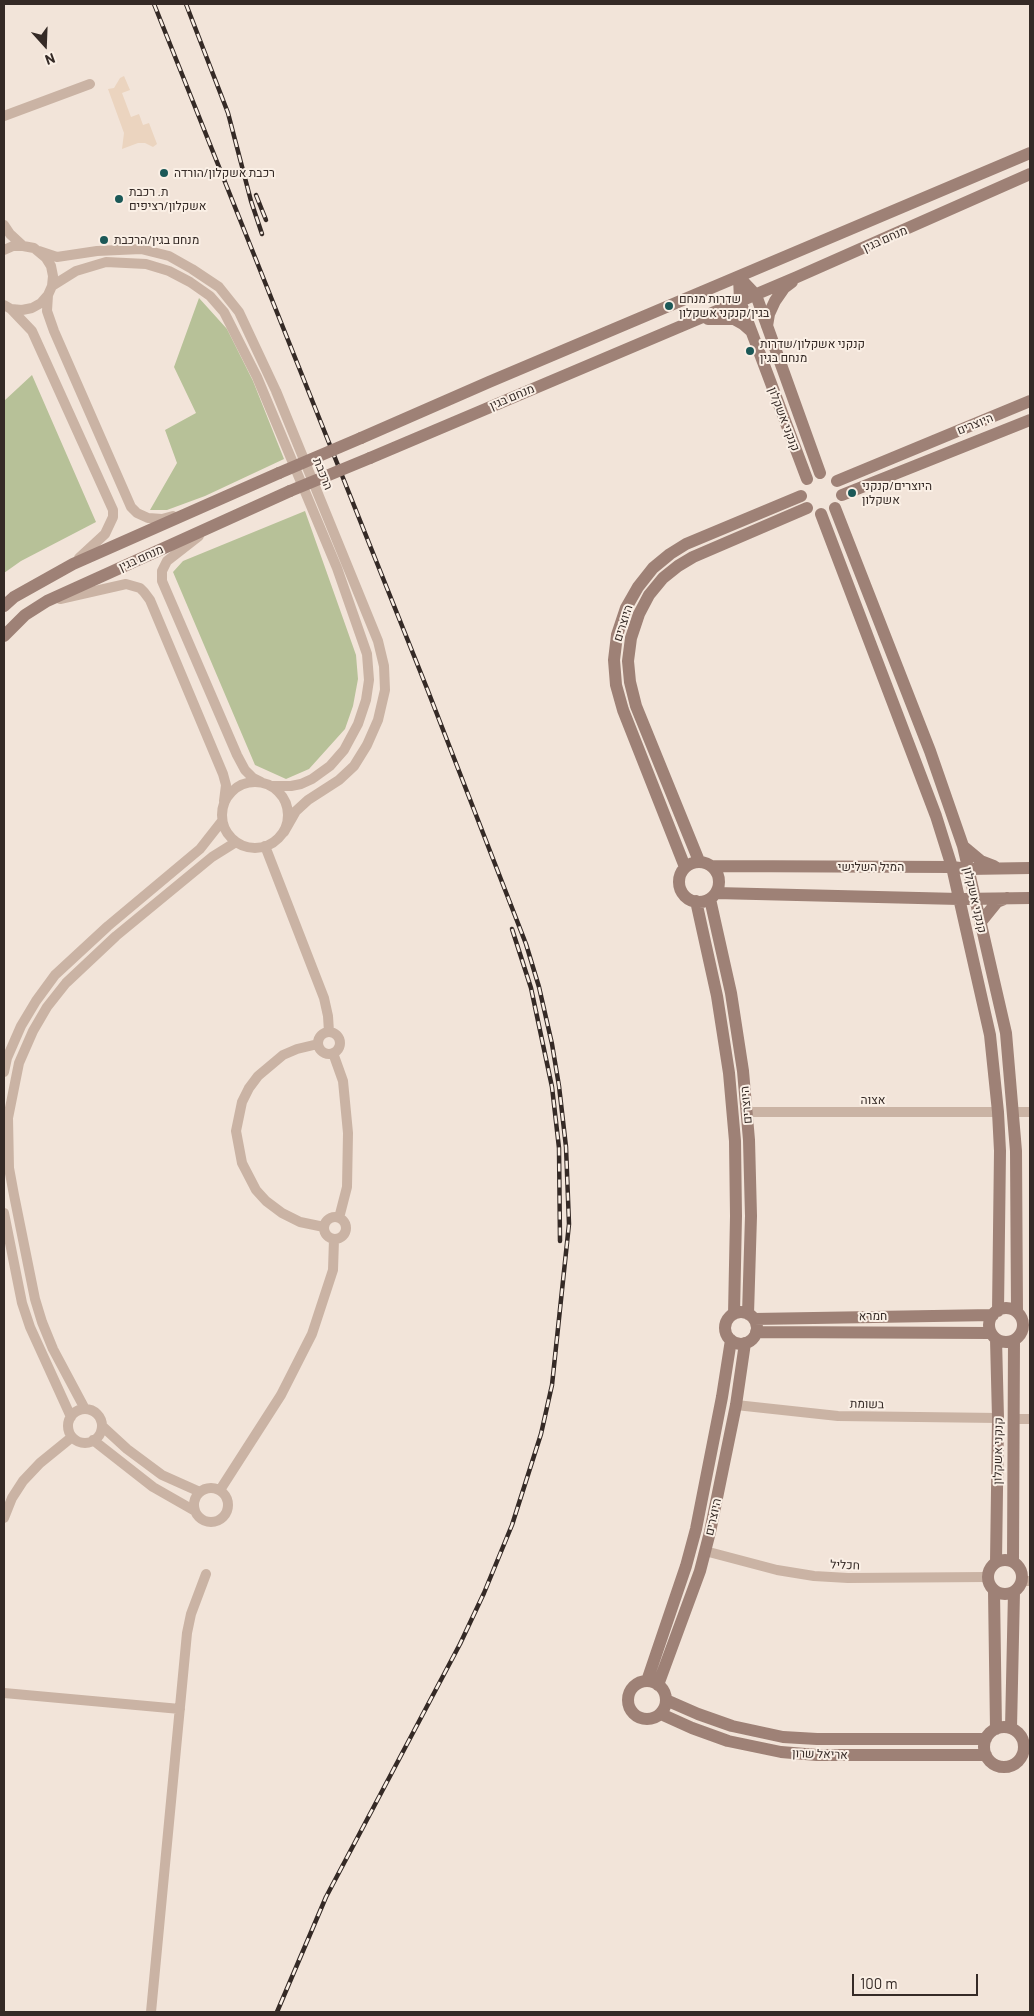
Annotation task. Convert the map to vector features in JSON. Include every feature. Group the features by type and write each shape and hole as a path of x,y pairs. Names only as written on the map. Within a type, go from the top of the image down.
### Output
{"street":[{"path":"4,116 90,84"},
{"name":"מנחם בגין","path":"4,606 14,597 72,564 279,473 1030,153"},
{"name":"מנחם בגין","path":"4,636 26,615 47,602 290,491 797,278 1030,174"},
{"path":"4,225 10,234 24,246"},
{"path":"4,250 13,246 24,246"},
{"name":"הרכבת","path":"24,246 57,258 90,251 142,249 169,256 192,269 219,286 239,312 276,390 378,642 384,666 385,690 378,720 354,766 339,780 308,800 296,811 284,832"},
{"path":"39,251 51,266 53,276 47,311 54,331 130,507 148,518 162,519 204,506"},
{"name":"הרכבת","path":"8,307 22,310 32,308 41,303 50,290 76,271 106,262 146,264 169,271 203,291 224,312 257,377 337,568 367,654 369,680 366,700 358,724 344,750 330,766 312,779 291,786 272,786"},
{"name":"קנקני אשקלון","path":"739,277 756,295 820,473"},
{"name":"קנקני אשקלון","path":"739,277 740,302 807,479"},
{"path":"767,326 769,314 775,301 784,288 797,278"},
{"path":"8,307 32,331 113,510 113,518 105,534 72,564"},
{"path":"688,324 707,319 734,320 743,324 751,331"},
{"name":"היוצרים","path":"837,481 1030,401"},
{"name":"היוצרים","path":"842,495 1030,420"},
{"path":"820,473 826,474 837,481 842,495 836,508 829,513 820,514 807,508 801,496 802,485 807,479 820,473"},
{"name":"היוצרים","path":"685,867 623,710 616,685 614,660 617,635 626,608 638,587 653,568 670,554 686,544 801,496"},
{"name":"היוצרים","path":"705,864 636,706 630,682 628,661 631,638 639,614 649,595 663,578 678,566 693,557 807,508"},
{"name":"קנקני אשקלון","path":"836,508 930,751 963,846 1006,1033 1016,1151 1023,1316"},
{"name":"קנקני אשקלון","path":"820,514 907,737 952,867 990,1035 1000,1151 995,1313"},
{"path":"47,602 126,584 140,588 144,592 150,600 224,774 226,785 221,810 226,833 236,842 248,847 266,846 278,839 284,832 288,822 287,806 280,793 272,786 253,778 245,770 162,582 162,571 167,561 208,528"},
{"path":"224,800 230,791 240,785 250,781 262,782"},
{"path":"4,1072 7,1058 21,1026 55,975 108,926 200,849 222,821"},
{"path":"85,1409 53,1349 42,1322 35,1299 14,1195 9,1168 8,1118 19,1063 33,1031 47,1007 76,972 212,857 236,842"},
{"path":"266,846 324,998 330,1032"},
{"path":"921,867 936,858 945,846"},
{"path":"963,846 981,861 998,868"},
{"path":"713,896 719,886 719,876 705,864 694,862 685,867 679,877 680,890 685,897 701,902 713,896 938,899 1030,898"},
{"name":"המיל השלישי","path":"705,864 952,867 968,869 1030,868"},
{"name":"היוצרים","path":"713,896 731,993 747,1112 753,1322"},
{"path":"980,923 997,902 1008,898"},
{"path":"938,899 966,926"},
{"name":"היוצרים","path":"696,901 717,996 729,1073 735,1141 734,1314"},
{"path":"330,1032 340,1039 339,1047 333,1053 324,1053 318,1044 322,1035 330,1032"},
{"path":"318,1044 297,1049 283,1055 258,1076 242,1102 236,1131 242,1163 256,1190 266,1201 282,1213 300,1222 324,1227"},
{"path":"333,1053 342,1081 348,1133 346,1187 339,1218"},
{"name":"אצוה","path":"747,1112 998,1112"},
{"path":"1013,1112 1030,1112"},
{"path":"4,1213 22,1303 30,1327 71,1416"},
{"path":"331,1218 339,1218 345,1224 345,1232 334,1239 327,1235 324,1227 325,1223 331,1218"},
{"path":"220,1490 281,1395 312,1334 333,1270 334,1239"},
{"path":"1007,1308 1023,1316 1024,1327 1022,1337 1005,1342 994,1336 990,1324 995,1313 1007,1308"},
{"path":"742,1312 753,1322 752,1340 745,1343 734,1342 726,1334 727,1322 734,1314 742,1312"},
{"name":"חמרא","path":"753,1322 995,1313"},
{"name":"חמרא","path":"753,1322 994,1336"},
{"name":"קנקני אשקלון","path":"994,1336 998,1418 996,1562"},
{"name":"קנקני אשקלון","path":"1013,1562 1014,1418 1022,1337"},
{"name":"היוצרים","path":"653,1683 696,1529 721,1406 731,1340"},
{"name":"היוצרים","path":"653,1683 671,1652 705,1551 736,1405 745,1343"},
{"name":"בשומת","path":"736,1405 838,1416 998,1418"},
{"path":"93,1440 153,1487 195,1511 204,1520 217,1521 223,1518 229,1506 228,1499 220,1490 212,1488 200,1492 162,1475 127,1449 102,1426 97,1414 85,1409 78,1410 71,1416 68,1425 72,1437 84,1443 93,1440 100,1433 102,1426"},
{"path":"1014,1418 1030,1419"},
{"path":"4,1518 12,1498 23,1481 40,1463 72,1437"},
{"path":"195,1511 194,1504 200,1492"},
{"name":"חכליל","path":"705,1551 777,1570 814,1576 848,1578 987,1577"},
{"path":"994,1591 1004,1594 1014,1592 1026,1581 1013,1562 1004,1560 996,1562 990,1569 987,1577 994,1591 996,1729"},
{"path":"151,2012 187,1633 191,1614 206,1574"},
{"path":"1011,1728 1014,1592"},
{"path":"640,1682 653,1683 665,1693 666,1700 661,1714 650,1720 641,1720 630,1711 627,1698 630,1690 640,1682"},
{"path":"4,1693 180,1709"},
{"name":"אריאל שרון","path":"666,1700 732,1726 783,1737 817,1739 986,1739"},
{"name":"אריאל שרון","path":"661,1714 728,1741 781,1752 821,1755 986,1756"},
{"path":"1011,1728 1027,1739 1025,1748 1027,1755 1017,1763 1004,1768 995,1766 986,1756 984,1746 986,1739 996,1729 1011,1728"}],"green space":[{"path":"199,298 227,329 253,381 284,459 205,496 167,510 150,510 177,463 165,430 196,413 174,367"},
{"path":"32,375 96,522 21,561 4,573 4,401"},
{"path":"305,511 356,655 358,679 353,706 345,729 309,769 286,779 255,765 173,572 183,561"}],"shaded area":[{"path":"124,76 130,90 122,93 131,117 139,114 143,125 149,123 157,144 153,147 145,143 138,143 122,149 124,133 108,89 114,88 120,78"}],"railway":[{"path":"154,4 428,691 526,944 539,987 552,1044 566,1147 569,1224 552,1385 541,1434 512,1525 484,1593 460,1644 326,1897 277,2012"},
{"path":"186,4 228,113 251,201 262,234"},
{"path":"256,195 266,220"},
{"path":"512,929 531,988 552,1087 559,1148 560,1241"}],"place":[{"name":"רכבת אשקלון/הורדה","path":"164,173"},
{"name":"ת. רכבת אשקלון/רציפים","path":"119,199"},
{"name":"מנחם בגין/הרכבת","path":"104,240"},
{"name":"שדרות מנחם בגין/קנקני אשקלון","path":"669,306"},
{"name":"קנקני אשקלון/שדרות מנחם בגין","path":"750,351"},
{"name":"היוצרים/קנקני אשקלון","path":"852,493"}]}
